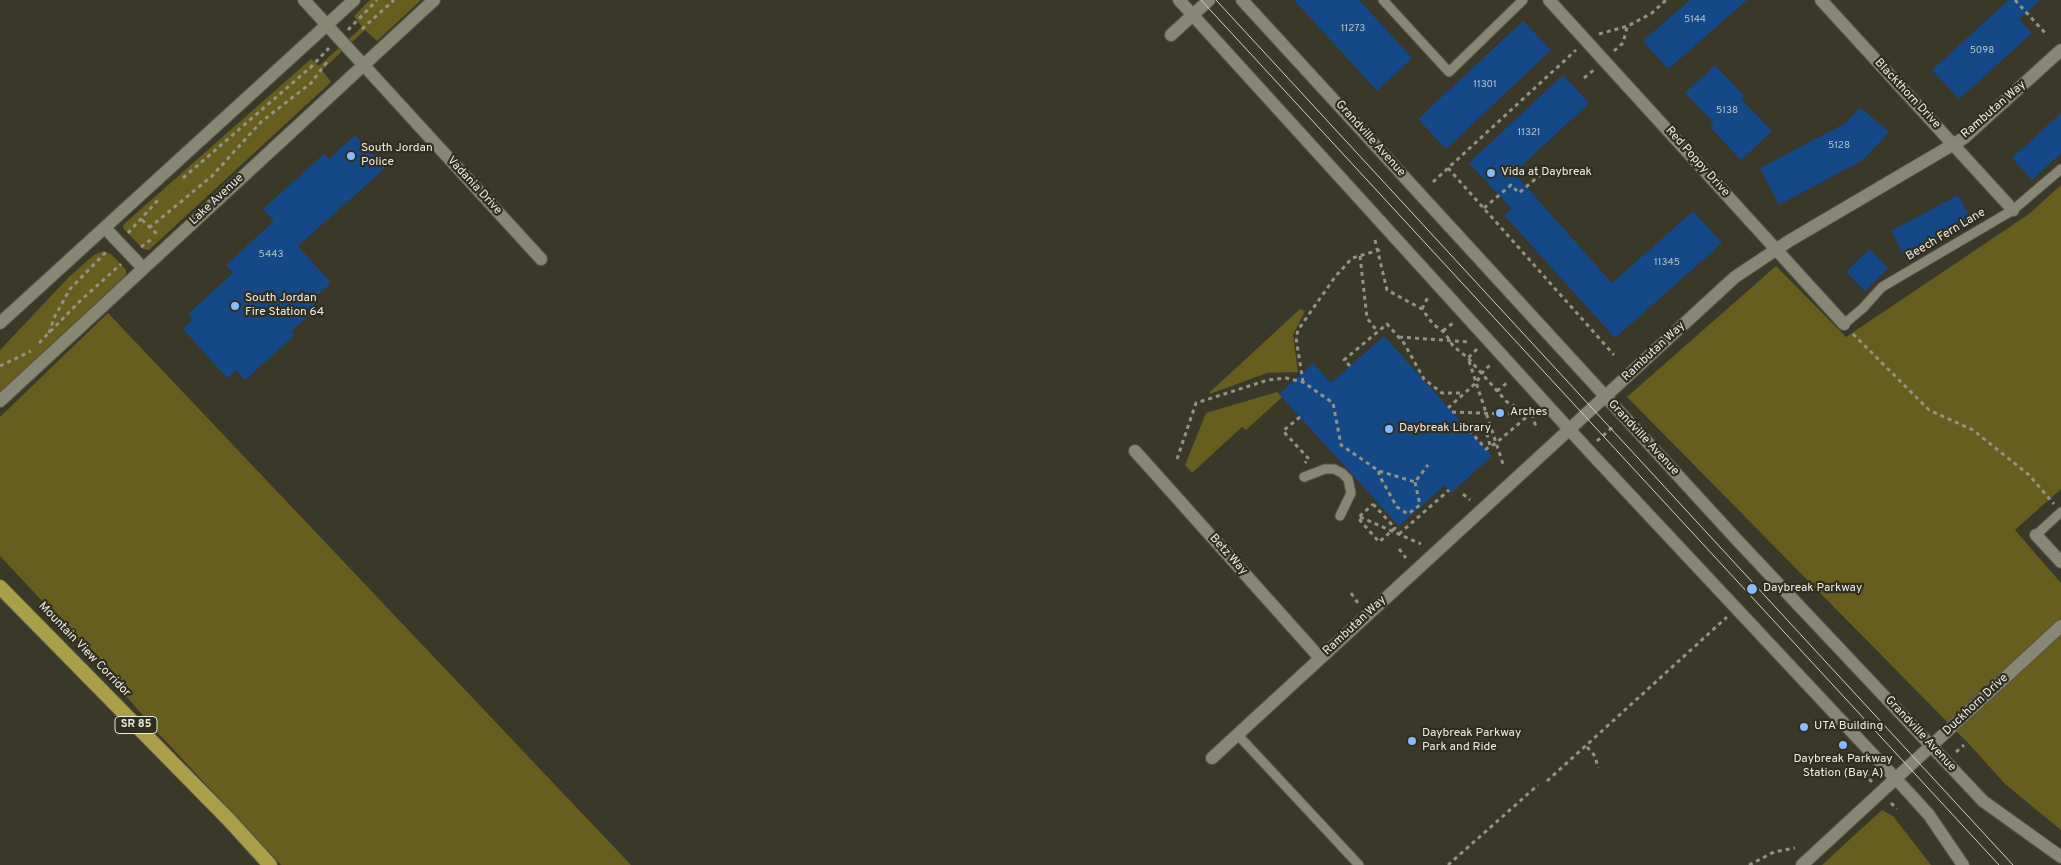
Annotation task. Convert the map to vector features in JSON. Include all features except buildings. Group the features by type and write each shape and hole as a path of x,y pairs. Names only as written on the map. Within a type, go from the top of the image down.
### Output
{"highway":[{"name":"Mountain View Corridor","path":"0,586 230,821 270,865"}],"street":[{"name":"Vadania Drive","path":"304,0 541,259"},
{"path":"0,323 354,0"},
{"name":"Lake Avenue","path":"0,401 434,0"},
{"path":"1179,0 1570,429 1896,778 1929,815 1963,865"},
{"path":"1171,35 1209,0"},
{"name":"Grandville Avenue","path":"1242,0 1605,396 1983,801 2061,857"},
{"name":"Red Poppy Drive","path":"1549,0 1844,324"},
{"name":"Blackthorn Drive","path":"1821,0 2013,210"},
{"name":"Rambutan Way","path":"1212,758 1735,277 1977,128 2061,50"},
{"path":"105,228 143,268"},
{"name":"Betz Way","path":"1135,451 1320,658"},
{"path":"2036,535 2061,562"},
{"name":"Duckhorn Drive","path":"1802,865 2061,626"}],"lane":[{"path":"1383,0 1449,72 1523,0"},
{"name":"Beech Fern Lane","path":"1844,324 1863,308 1882,287 2013,210 2061,168"},
{"path":"1304,477 1325,469 1334,469 1342,472 1348,479 1351,493 1340,516"},
{"path":"2036,535 2061,512"},
{"path":"1237,734 1359,865"}],"path":[{"path":"348,29 377,0"},
{"path":"362,29 394,0"},
{"path":"1593,35 1627,26 1652,13 1666,0"},
{"path":"2015,0 2045,33"},
{"path":"1623,43 1627,26"},
{"path":"180,181 311,67 328,48"},
{"path":"1433,182 1577,49"},
{"path":"150,228 212,176 261,122 311,82 327,62"},
{"path":"1448,168 1614,355"},
{"path":"1484,208 1511,185 1519,193 1540,175"},
{"path":"48,334 54,318 70,289 90,267 142,220 165,194"},
{"path":"142,220 157,234"},
{"path":"1375,240 1387,290 1422,309 1433,324 1443,331 1449,340 1468,358 1507,402 1530,415"},
{"path":"1303,382 1296,338 1298,330 1334,276 1352,258 1382,248"},
{"path":"0,366 31,351 80,301 132,255"},
{"path":"1360,256 1367,318 1378,332"},
{"path":"1422,309 1428,297"},
{"path":"1443,331 1453,323"},
{"path":"1350,366 1344,360 1387,324 1398,337 1424,379 1442,393 1464,393"},
{"path":"1844,324 1878,362 1929,410 1973,430 2029,475 2061,512"},
{"path":"1398,337 1470,342"},
{"path":"1468,358 1477,349"},
{"path":"1468,358 1504,467"},
{"path":"1448,408 1477,382 1481,374 1491,364"},
{"path":"1177,459 1196,404 1268,380 1286,378 1303,382 1333,403 1341,445 1379,471 1415,482"},
{"path":"1497,391 1508,382"},
{"path":"1452,412 1538,415"},
{"path":"1490,445 1486,428 1470,431 1486,449 1530,415"},
{"path":"1300,417 1283,431 1309,459 1303,464"},
{"path":"1379,471 1379,475 1397,507 1408,514 1420,505 1415,482 1428,465"},
{"path":"1399,534 1449,490"},
{"path":"1463,494 1470,500"},
{"path":"1373,504 1395,528 1379,542 1358,518 1360,517 1373,504"},
{"path":"1360,517 1421,544"},
{"path":"1399,549 1406,558"},
{"path":"1351,593 1358,602"},
{"path":"1547,781 1731,613"},
{"path":"1952,756 1964,745"},
{"path":"1586,747 1595,756 1598,768"},
{"path":"1866,776 1872,782"},
{"path":"1448,865 1538,786"},
{"path":"1890,802 1897,809"},
{"path":"1749,865 1774,852 1795,848"}],"shaded area":[{"path":"370,0 421,0 377,41 365,30 322,70 331,82 149,250 143,249 123,228 124,224 311,59 319,66 362,27 354,16"},
{"path":"2061,185 2061,489 2015,530 2061,583 2061,830 2005,784 1970,745 1627,397 1776,266 1846,337 2029,214"},
{"path":"103,251 111,254 126,270 126,275 0,392 0,350 69,277 94,255"},
{"path":"1300,309 1305,311 1293,335 1298,372 1267,373 1210,394 1210,392"},
{"path":"108,313 631,865 281,865 158,733 61,621 0,556 0,417"},
{"path":"1277,392 1282,397 1246,430 1242,427 1192,473 1185,465 1206,413"},
{"path":"1882,810 1893,816 1931,865 1822,865"}],"tram line":[{"path":"1201,0 1999,865"},
{"path":"1216,0 2013,865"}],"place":[{"name":"South Jordan Police","path":"351,156"},
{"name":"Vida at Daybreak","path":"1491,173"},
{"name":"South Jordan Fire Station 64","path":"235,306"},
{"name":"Arches","path":"1500,413"},
{"name":"Daybreak Library","path":"1389,429"},
{"name":"Daybreak Parkway","path":"1752,589"},
{"name":"UTA Building","path":"1804,727"},
{"name":"Daybreak Parkway Park and Ride","path":"1412,741"},
{"name":"Daybreak Parkway Station (Bay A)","path":"1843,745"}]}
